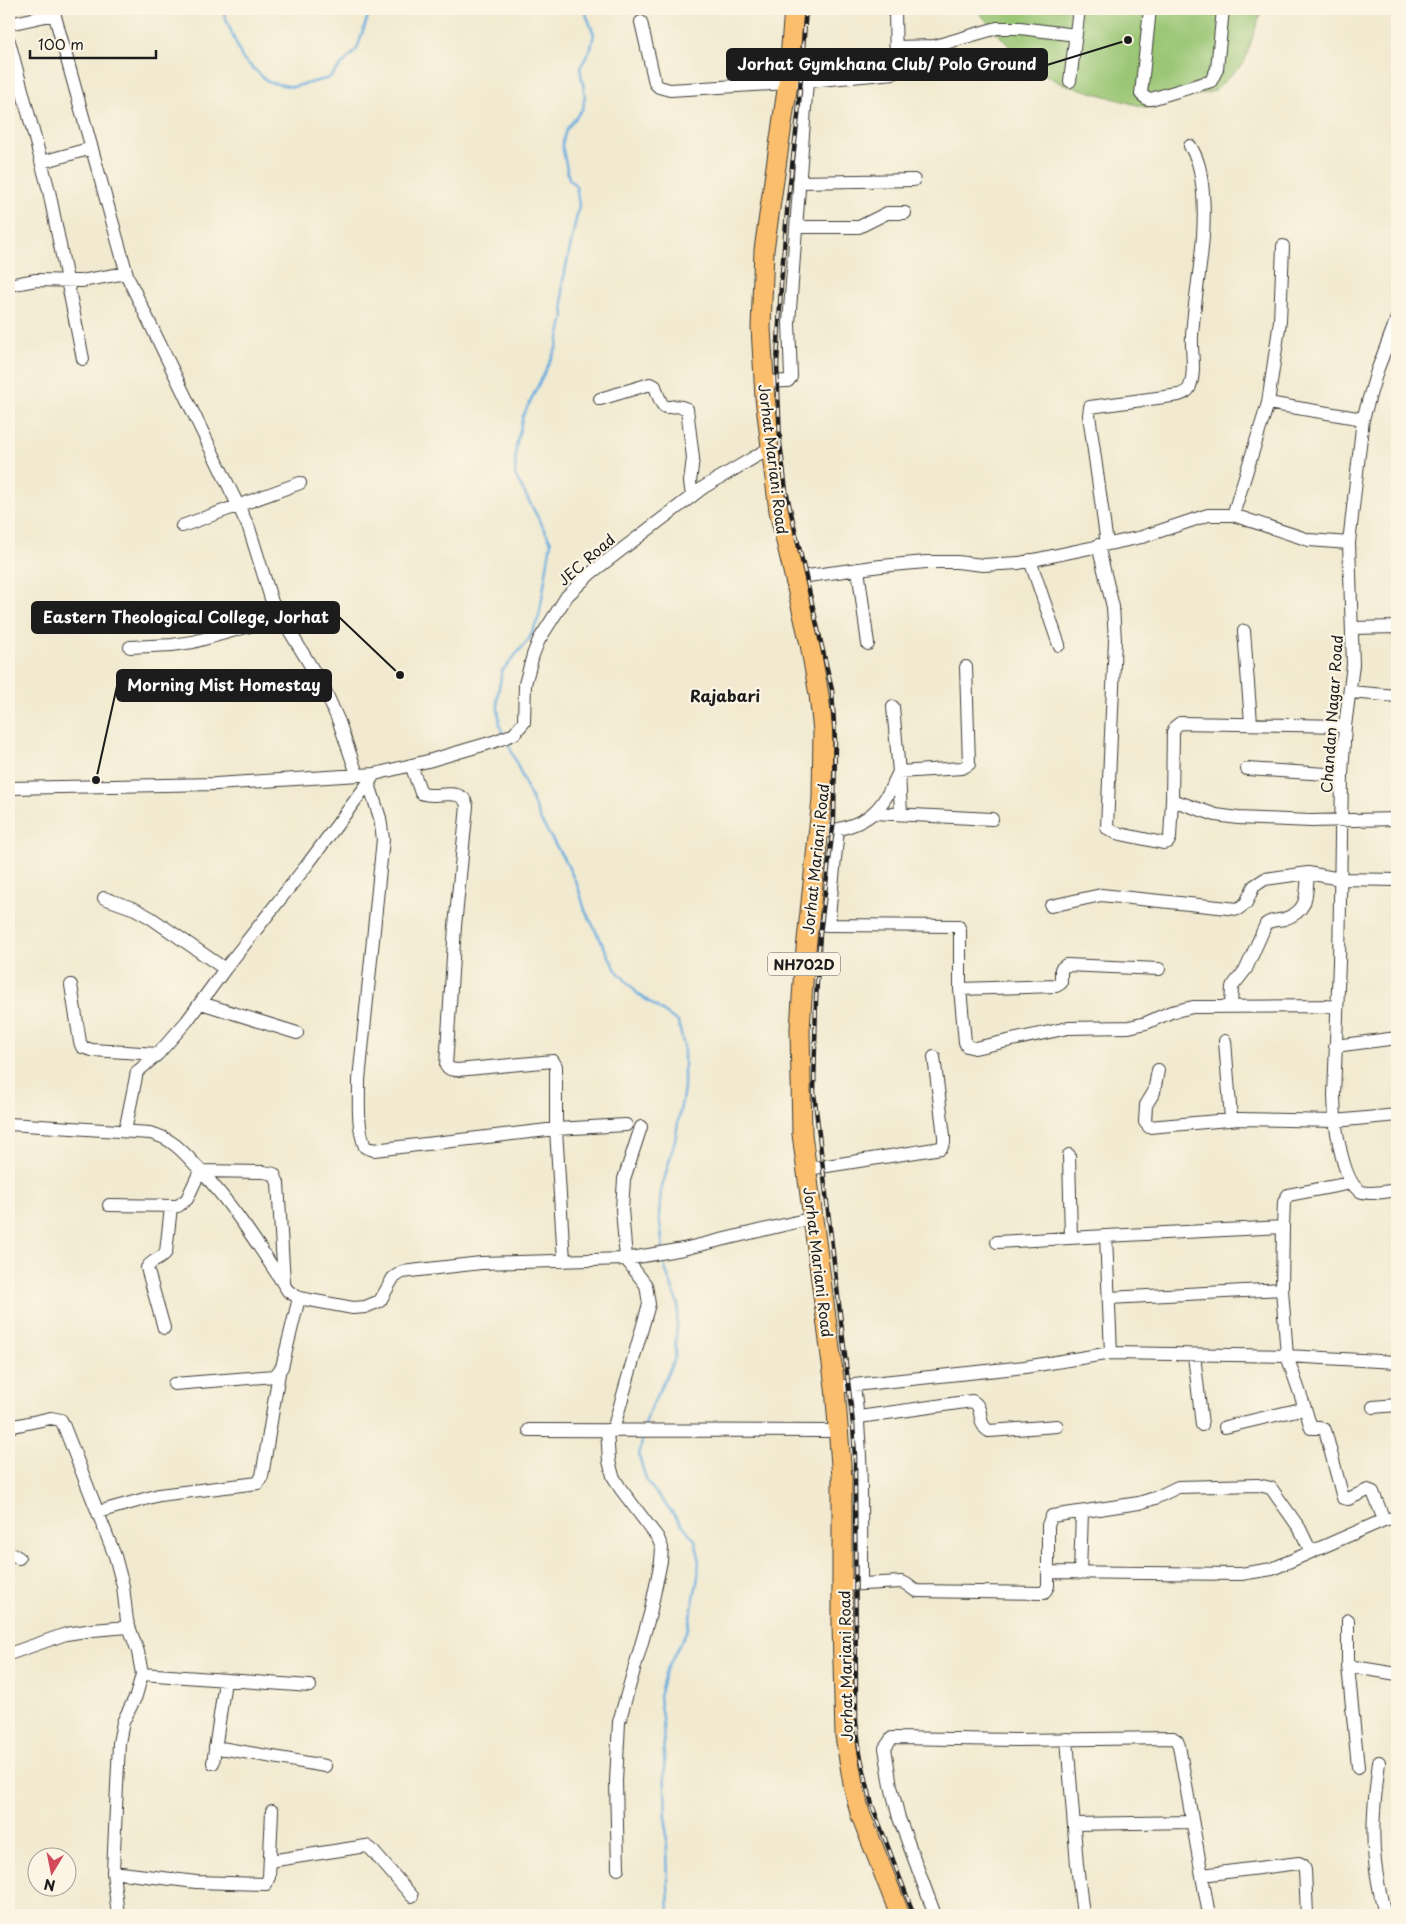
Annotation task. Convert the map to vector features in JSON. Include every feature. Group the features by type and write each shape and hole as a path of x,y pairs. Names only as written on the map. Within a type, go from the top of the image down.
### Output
{"highway":[{"name":"Jorhat Mariani Road","path":"794,9 788,83 764,250 761,327 770,448 779,511 793,578 810,644 824,731 824,762 819,832 808,924 800,1029 799,1064 802,1134 835,1388 843,1506 852,1584 843,1706 848,1759 860,1813 900,1915"}],"street":[{"path":"642,22 652,76 655,83 664,89 670,90 788,83 894,73 896,68 895,9"},
{"path":"1070,81 1079,9"},
{"path":"1150,9 1141,94 1147,99 1211,81 1217,68 1223,9"},
{"path":"9,24 23,14 54,11 126,273 253,539 272,602 324,688 339,722 357,774"},
{"path":"896,47 935,46 997,28 1020,28 1076,35"},
{"path":"9,41 50,191 83,359"},
{"path":"764,382 788,381 790,377 789,323 807,81"},
{"path":"1190,146 1196,155 1201,169 1204,225 1192,336 1190,387 1186,392 1179,395 1090,407 1089,415 1103,545 1115,627 1107,828 1116,833 1163,843 1168,842 1170,838 1172,800 1174,727 1180,723 1345,726"},
{"path":"42,162 92,148"},
{"path":"799,182 914,180"},
{"path":"796,227 860,227 887,213 905,213"},
{"path":"1233,515 1268,403 1280,321 1283,246"},
{"path":"9,285 36,280 90,280 126,273"},
{"name":"Chandan Nagar Road","path":"1352,1183 1339,1148 1335,1122 1336,1006 1340,962 1340,820 1345,726 1353,664 1349,543 1363,419 1392,345 1397,318"},
{"path":"600,399 650,384 655,386 659,401 663,406 686,409 693,458 690,482 692,496"},
{"path":"1268,403 1363,419"},
{"name":"JEC Road","path":"9,788 216,784 357,774 372,779 411,765 493,742 514,734 524,722 525,684 533,655 539,640 567,596 591,573 692,496 729,471 770,448"},
{"path":"182,526 300,483"},
{"path":"793,578 926,562 993,565 1030,560 1154,534 1183,522 1208,515 1233,515 1309,540 1349,543"},
{"path":"1030,560 1059,645"},
{"path":"858,569 868,644"},
{"path":"130,647 194,642 282,617"},
{"path":"1353,628 1397,627"},
{"path":"1244,632 1251,723"},
{"path":"899,772 962,768 969,764 966,667"},
{"path":"1350,692 1397,696"},
{"path":"893,707 901,814"},
{"path":"411,765 421,793 430,796 457,794 466,800 467,806 446,1066 456,1070 554,1061 556,1066 556,1129 564,1261"},
{"path":"1247,769 1342,775"},
{"path":"819,832 838,830 873,813 888,794 899,772"},
{"path":"124,1131 137,1072 158,1054 201,1003 225,969 372,779"},
{"path":"372,779 382,839 359,1080 360,1110 365,1147 374,1150 556,1129 626,1125"},
{"path":"1172,800 1197,810 1226,817 1311,821 1397,819"},
{"path":"873,813 992,818"},
{"path":"828,925 838,830"},
{"path":"1231,1007 1232,987 1246,969 1266,924 1272,920 1287,918 1304,906 1308,873"},
{"path":"1051,906 1101,895 1238,909 1246,903 1258,881 1265,879 1308,873 1340,879 1397,880"},
{"path":"104,898 135,909 151,918 225,969"},
{"path":"808,924 958,926 960,930 960,989 965,1042 971,1048 1068,1028 1129,1027 1146,1023 1184,1008 1336,1006"},
{"path":"960,989 1056,986 1061,982 1061,969 1066,965 1159,969"},
{"path":"71,985 82,1047 92,1050 158,1054"},
{"path":"201,1003 297,1034"},
{"path":"1335,1046 1397,1038"},
{"path":"1225,1041 1231,1119"},
{"path":"808,1169 941,1148 944,1143 944,1136 934,1056"},
{"path":"1158,1070 1154,1092 1146,1105 1146,1125 1152,1127 1231,1119 1335,1122 1397,1115"},
{"path":"9,1124 150,1133 162,1136 181,1150 237,1214 284,1285 293,1295 299,1298 319,1300 353,1308 365,1308 380,1301 392,1278 402,1272 465,1264 626,1259 683,1249 812,1218"},
{"path":"618,1869 616,1781 619,1722 650,1614 662,1561 662,1548 658,1538 620,1488 613,1476 610,1461 614,1430 648,1304 646,1285 626,1259 622,1220 622,1190 641,1127"},
{"path":"1069,1155 1070,1238"},
{"path":"109,1204 178,1206 184,1202 200,1171"},
{"path":"200,1171 264,1172 276,1176 284,1285"},
{"path":"1384,1520 1371,1490 1348,1499 1342,1498 1325,1430 1311,1428 1288,1356 1282,1289 1283,1226 1284,1202 1288,1195 1352,1183 1356,1189 1363,1192 1397,1190"},
{"path":"164,1328 147,1268 151,1262 162,1257 166,1252 171,1207"},
{"path":"997,1242 1283,1226"},
{"path":"1106,1236 1111,1353"},
{"path":"1108,1298 1282,1289"},
{"path":"98,1512 159,1495 258,1483 262,1476 279,1373 299,1298"},
{"path":"835,1388 1025,1367 1111,1353 1194,1356 1288,1356 1397,1362"},
{"path":"1194,1356 1202,1425"},
{"path":"174,1384 271,1376 279,1373"},
{"path":"854,1385 859,1417 862,1480 852,1584 904,1583 912,1590 917,1591 1040,1594 1047,1590 1049,1520 1052,1516 1145,1502 1178,1486 1266,1486 1271,1488 1277,1494 1312,1552"},
{"path":"859,1417 972,1401 977,1403 982,1424 984,1428 989,1430 1056,1426"},
{"path":"1373,1407 1397,1405"},
{"path":"1225,1427 1305,1408"},
{"path":"9,1428 51,1418 60,1420 98,1512 120,1574 128,1628 138,1652 142,1674 136,1696 123,1722 119,1737 113,1872 118,1915"},
{"path":"529,1430 839,1430"},
{"path":"1080,1573 1082,1512"},
{"path":"1048,1572 1241,1574 1272,1569 1384,1520 1397,1517"},
{"path":"1348,1620 1348,1666 1358,1767"},
{"path":"9,1654 66,1634 128,1628"},
{"path":"1348,1666 1397,1674"},
{"path":"142,1674 310,1686"},
{"path":"213,1763 225,1681"},
{"path":"936,1915 894,1802 885,1754 885,1748 892,1738 1016,1740 1165,1738 1177,1741 1180,1746 1209,1915"},
{"path":"1067,1739 1083,1915"},
{"path":"215,1747 325,1766"},
{"path":"1379,1762 1374,1806 1374,1847 1376,1873 1385,1915"},
{"path":"113,1872 189,1881 262,1885 269,1881 272,1811"},
{"path":"1074,1824 1192,1822"},
{"path":"270,1861 366,1846 372,1849 412,1896"},
{"path":"1202,1875 1299,1863 1303,1866 1304,1870 1307,1915"}],"green space":[{"path":"976,9 1262,9 1244,63 1214,91 1147,108 1060,83 1024,63"}],"waterway":[{"path":"222,9 242,58 268,82 293,87 329,78 357,49 372,9"},
{"path":"503,734 500,726 497,699 502,671 529,639 539,617 551,542 515,475 516,447 523,416 557,347 564,317 562,286 579,205 576,186 569,179 562,145 566,130 583,108 585,95 580,68 591,48 594,34 584,9"},
{"path":"507,741 541,821 567,864 578,887 585,910 616,970 638,994 678,1022 684,1046 684,1089 675,1140 661,1191 659,1214 663,1249"},
{"path":"645,1425 648,1414 675,1358 678,1304 665,1268 664,1257"},
{"path":"643,1436 639,1456 647,1482 695,1540 699,1557 698,1577 688,1628 665,1673 659,1697 663,1724 669,1915"}],"railway":[{"path":"806,9 798,116 788,200 781,285 777,364 780,443 786,491 832,690 835,741 834,819 820,934 816,999 814,1092 853,1424 855,1456 856,1722 860,1754 872,1805 914,1915"}],"place":[{"name":"Jorhat Gymkhana Club/ Polo Ground","path":"1128,40"},
{"name":"Eastern Theological College, Jorhat","path":"400,675"},
{"name":"Morning Mist Homestay","path":"96,780"}],"district":[{"name":"Rajabari","path":"725,695"}]}
